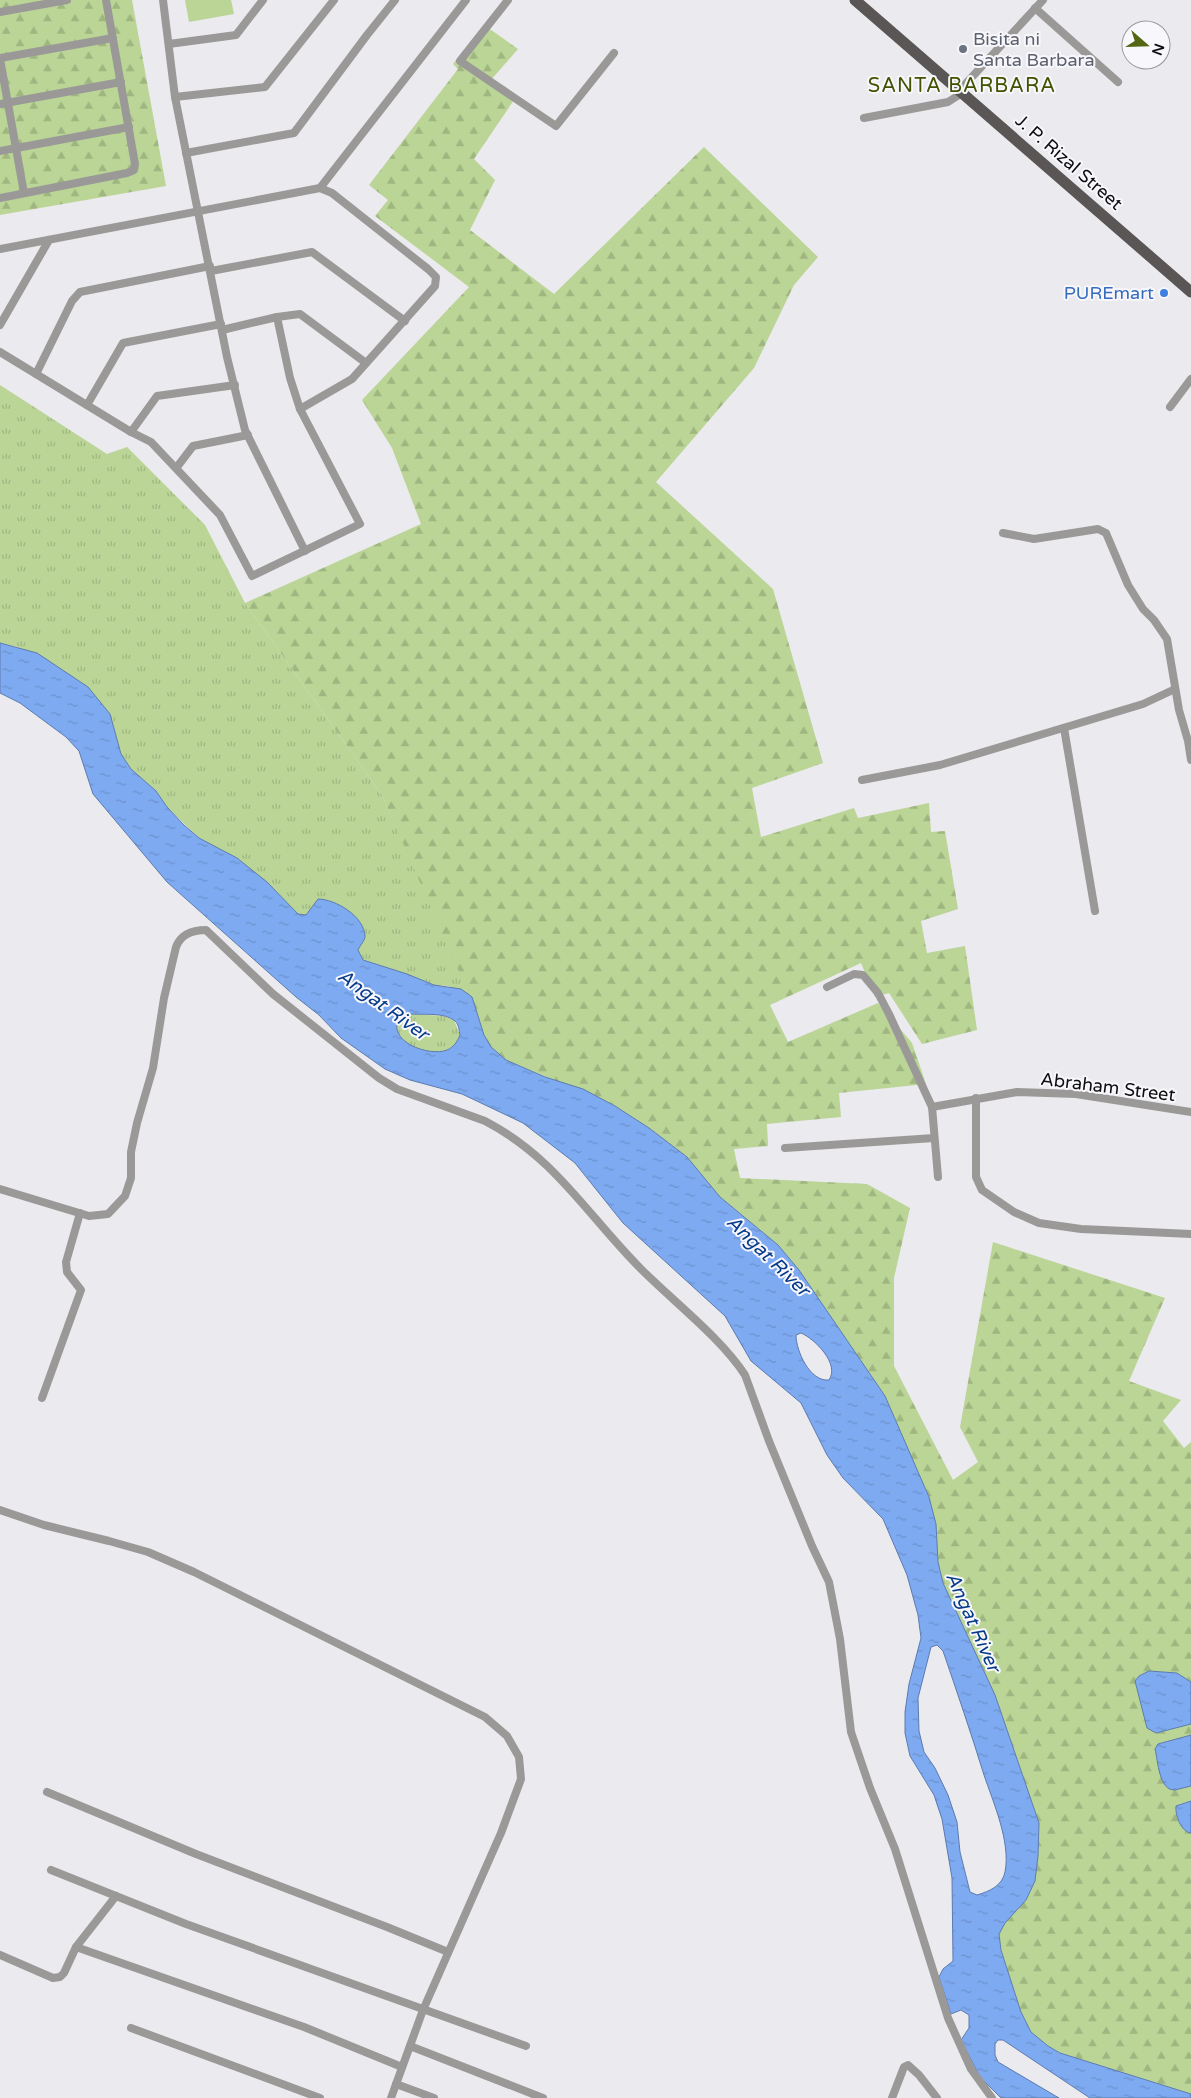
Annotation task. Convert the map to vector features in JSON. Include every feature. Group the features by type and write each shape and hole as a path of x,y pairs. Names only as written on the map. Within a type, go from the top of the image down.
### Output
{"main road":[{"name":"J. P. Rizal Street","path":"855,0 959,93 1191,292"}],"street":[{"path":"0,12 67,0"},
{"path":"0,198 134,170 135,164 129,127 106,0"},
{"path":"163,0 175,97 222,327 248,435 305,551"},
{"path":"169,44 236,36 263,0"},
{"path":"175,97 265,87 334,0"},
{"path":"186,153 294,133 395,0"},
{"path":"320,188 466,0"},
{"path":"508,0 460,61 556,126 614,53"},
{"path":"864,118 948,102 959,93 1043,0"},
{"path":"1035,8 1118,82"},
{"path":"24,193 16,148 4,103 0,59 112,38"},
{"path":"4,103 121,82"},
{"path":"0,151 129,127"},
{"path":"0,249 320,188 332,193 428,269 436,277 436,286 352,379 300,409"},
{"path":"0,325 48,240"},
{"path":"36,374 72,301 80,292 210,268 312,252 405,321"},
{"path":"87,405 123,343 277,317 300,314 366,363"},
{"path":"0,352 151,442 177,467 220,515 252,576 360,524 300,409 290,378 277,317"},
{"path":"1170,407 1191,379"},
{"path":"132,432 157,396 235,384"},
{"path":"177,467 193,446 248,435"},
{"path":"1002,533 1034,539 1098,529 1106,533 1128,585 1143,609 1154,620 1167,639 1179,710 1188,741 1191,760"},
{"path":"862,780 940,765 1143,704 1176,689"},
{"path":"1064,728 1095,911"},
{"path":"0,1190 90,1216 108,1214 125,1196 131,1178 131,1152 136,1123 153,1068 164,998 176,947 179,939 195,930 206,930 273,994 379,1078 397,1089 490,1124 513,1137 552,1169 639,1268 700,1325 736,1362 745,1375 769,1441 812,1546 829,1582 840,1639 851,1732 870,1788 895,1849 948,2018 971,2069 992,2098"},
{"path":"827,987 854,974 863,975 878,993 932,1107 938,1177"},
{"name":"Abraham Street","path":"932,1107 1018,1092 1076,1094 1191,1112"},
{"path":"976,1098 976,1178 982,1190 1014,1212 1039,1223 1081,1229 1191,1234"},
{"path":"785,1148 934,1138"},
{"path":"42,1398 81,1290 67,1272 66,1262 80,1213"},
{"path":"0,1510 44,1525 109,1540 148,1552 194,1572 485,1717 507,1736 519,1758 521,1779 501,1833 424,2010 391,2098"},
{"path":"47,1792 196,1854 448,1952"},
{"path":"51,1870 186,1924 526,2046"},
{"path":"0,1955 53,1978 60,1977 64,1973 76,1947 116,1896"},
{"path":"76,1947 304,2027 402,2067"},
{"path":"131,2028 320,2098"},
{"path":"410,2046 544,2098"},
{"path":"892,2098 904,2067 908,2065 938,2098"},
{"path":"396,2084 434,2098"}],"green space":[{"path":"0,0 132,0 166,186 0,215"},
{"path":"185,0 231,0 234,14 189,22"},
{"path":"484,25 518,49 490,81 514,100 474,159 495,180 470,230 554,294 704,147 818,257 794,285 754,368 656,482 773,589 823,763 752,788 761,837 854,808 858,818 929,803 931,832 945,831 958,909 921,921 927,953 965,946 977,1030 922,1044 889,993 875,997 861,963 770,1005 788,1042 878,1003 912,1043 926,1084 839,1093 841,1117 767,1124 768,1146 734,1149 740,1178 867,1184 910,1208 894,1278 894,1366 953,1480 978,1462 960,1427 993,1242 1165,1298 1129,1381 1181,1400 1163,1421 1184,1448 1191,1442 1191,1682 1177,1673 1149,1671 1156,1733 1191,1724 1191,1735 1158,1744 1175,1790 1191,1786 1191,1801 1180,1804 1187,1832 1191,1833 1191,2094 1060,2053 1031,2032 1021,2012 1001,1949 999,1934 1035,1881 1039,1823 995,1695 943,1583 938,1562 936,1524 929,1497 885,1396 799,1270 778,1245 720,1197 687,1157 649,1128 615,1106 506,1060 491,1047 484,1035 476,1011 382,795 245,603 421,524 392,448 362,400 469,287 375,216 388,200 369,185 458,69 453,64"},
{"path":"0,385 107,454 127,447 205,525 245,603 382,795 472,997 448,986 434,985 363,960 358,950 365,938 360,924 349,912 329,900 317,902 306,915 298,914 237,858 199,838 167,807 156,791 131,769 121,754 110,714 18,647 0,643"},
{"path":"400,1015 444,1016 454,1020 460,1035 453,1046 447,1050 439,1052 420,1049 403,1040 398,1033 397,1025"}],"water":[{"name":"Angat River","path":"0,643 37,653 88,687 110,714 121,754 131,769 156,791 167,807 199,838 237,858 267,882 298,914 306,915 318,899 332,902 348,910 360,922 363,929 365,938 358,950 363,960 434,985 461,989 472,997 484,1035 491,1047 506,1060 545,1077 583,1089 615,1106 649,1128 687,1157 720,1197 778,1245 799,1270 885,1396 929,1497 936,1524 938,1562 943,1583 995,1695 1039,1823 1035,1881 1026,1900 1005,1923 999,1934 1001,1950 1021,2012 1031,2032 1060,2053 1191,2094 1191,2098 1090,2098 1003,2040 998,2040 995,2044 995,2055 998,2062 1059,2098 1001,2098 980,2077 961,2040 969,2028 969,2015 961,2010 951,2014 939,1977 943,1969 953,1961 952,1878 942,1819 934,1795 910,1756 905,1733 905,1712 909,1684 921,1638 918,1615 907,1575 883,1519 843,1478 827,1455 801,1403 751,1361 725,1316 623,1223 575,1163 523,1123 462,1094 410,1080 385,1069 341,1038 319,1015 296,997 167,882 93,794 79,751 66,737 20,703 0,693","holes":["400,1015 440,1015 451,1018 456,1022 460,1035 453,1046 447,1050 439,1052 420,1049 403,1040 398,1033 397,1025","801,1333 819,1346 829,1360 832,1374 829,1380 822,1379 810,1371 801,1357 796,1335","937,1645 943,1651 996,1810 1006,1848 1005,1872 1001,1881 995,1887 977,1895 970,1892 960,1852 957,1822 948,1795 935,1768 924,1752 919,1731 918,1698 931,1647"]},
{"path":"1149,1671 1177,1673 1191,1682 1191,1724 1156,1733 1147,1728 1135,1681 1139,1676"},
{"path":"1191,1735 1191,1786 1175,1790 1170,1789 1162,1781 1155,1749 1158,1744"},
{"path":"1191,1801 1191,1833 1184,1830 1178,1818 1176,1806"}],"place":[{"name":"Bisita ni Santa Barbara","path":"963,49"},
{"name":"PUREmart","path":"1164,293"}],"district":[{"name":"SANTA BARBARA","path":"962,86"}]}
